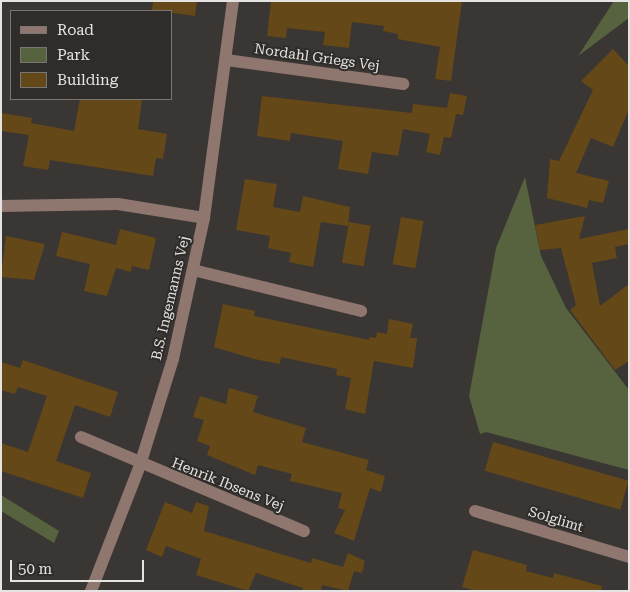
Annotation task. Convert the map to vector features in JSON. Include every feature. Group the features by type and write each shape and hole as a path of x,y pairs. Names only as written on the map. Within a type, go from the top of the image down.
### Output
{"street":[{"name":"B.S. Ingemanns Vej","path":"91,591 140,465 173,359 204,218 233,1"},
{"name":"Nordahl Griegs Vej","path":"226,60 404,84"},
{"path":"1,206 118,204 204,218"},
{"path":"193,270 361,311"},
{"name":"Henrik Ibsens Vej","path":"82,437 140,465 304,531"},
{"name":"Solglimt","path":"475,511 629,557"}],"green space":[{"path":"614,1 629,1 629,18 578,56"},
{"path":"525,177 541,256 566,308 629,390 629,470 486,432 480,434 469,396 496,248"},
{"path":"1,495 59,531 54,543 1,511"}],"building":[{"path":"153,1 197,1 195,16 172,13 172,10 152,10"},
{"path":"271,1 462,1 451,81 435,79 440,47 398,39 398,34 383,31 384,26 352,22 349,48 323,45 325,32 287,28 286,38 267,36"},
{"path":"613,49 629,66 629,109 613,147 591,138 576,173 609,181 603,203 589,200 587,208 547,198 550,159 559,161 593,90 581,81"},
{"path":"450,93 467,96 463,115 456,114 451,138 444,137 440,155 426,152 430,134 403,129 398,156 372,152 368,174 338,169 343,141 291,133 290,141 257,136 262,96 412,113 413,104 447,108"},
{"path":"80,100 142,100 138,129 167,134 163,159 156,158 153,176 50,160 48,170 23,166 29,135 1,131 1,113 32,118 31,123 74,131"},
{"path":"245,179 277,184 273,207 300,212 303,196 350,207 348,226 321,222 313,267 289,262 291,253 268,248 270,236 236,230"},
{"path":"585,216 579,239 629,229 629,244 615,247 617,258 592,263 600,306 629,284 629,361 615,370 570,310 576,305 561,248 540,250 535,225"},
{"path":"401,217 424,221 415,268 393,264"},
{"path":"349,222 371,226 364,266 342,262"},
{"path":"120,229 156,238 149,270 132,266 131,272 116,268 107,296 84,291 90,264 56,256 62,232 116,245"},
{"path":"6,236 45,244 34,280 1,277"},
{"path":"223,304 255,311 254,316 369,340 369,337 376,338 377,332 387,334 389,319 413,324 410,338 417,338 413,368 374,361 365,414 345,409 351,378 336,375 337,369 281,357 280,364 254,359 214,347"},
{"path":"23,360 118,392 110,417 75,405 56,461 91,473 83,498 1,471 1,443 28,452 47,396 18,387 15,394 1,390 1,362 20,368"},
{"path":"229,388 258,396 253,412 306,428 302,442 369,460 366,470 385,476 381,492 370,488 354,541 334,533 345,510 338,508 342,493 290,481 292,474 258,465 255,475 207,455 210,446 197,441 204,420 193,417 200,396 226,404"},
{"path":"493,442 629,481 620,510 485,471"},
{"path":"165,502 192,513 196,502 209,506 204,531 311,563 312,558 343,567 348,553 365,561 362,573 354,571 348,591 322,585 321,591 302,591 303,588 256,573 248,591 196,575 201,559 166,546 162,557 146,550"},
{"path":"473,550 527,565 526,571 553,578 554,573 602,586 601,591 476,591 462,587"}]}
